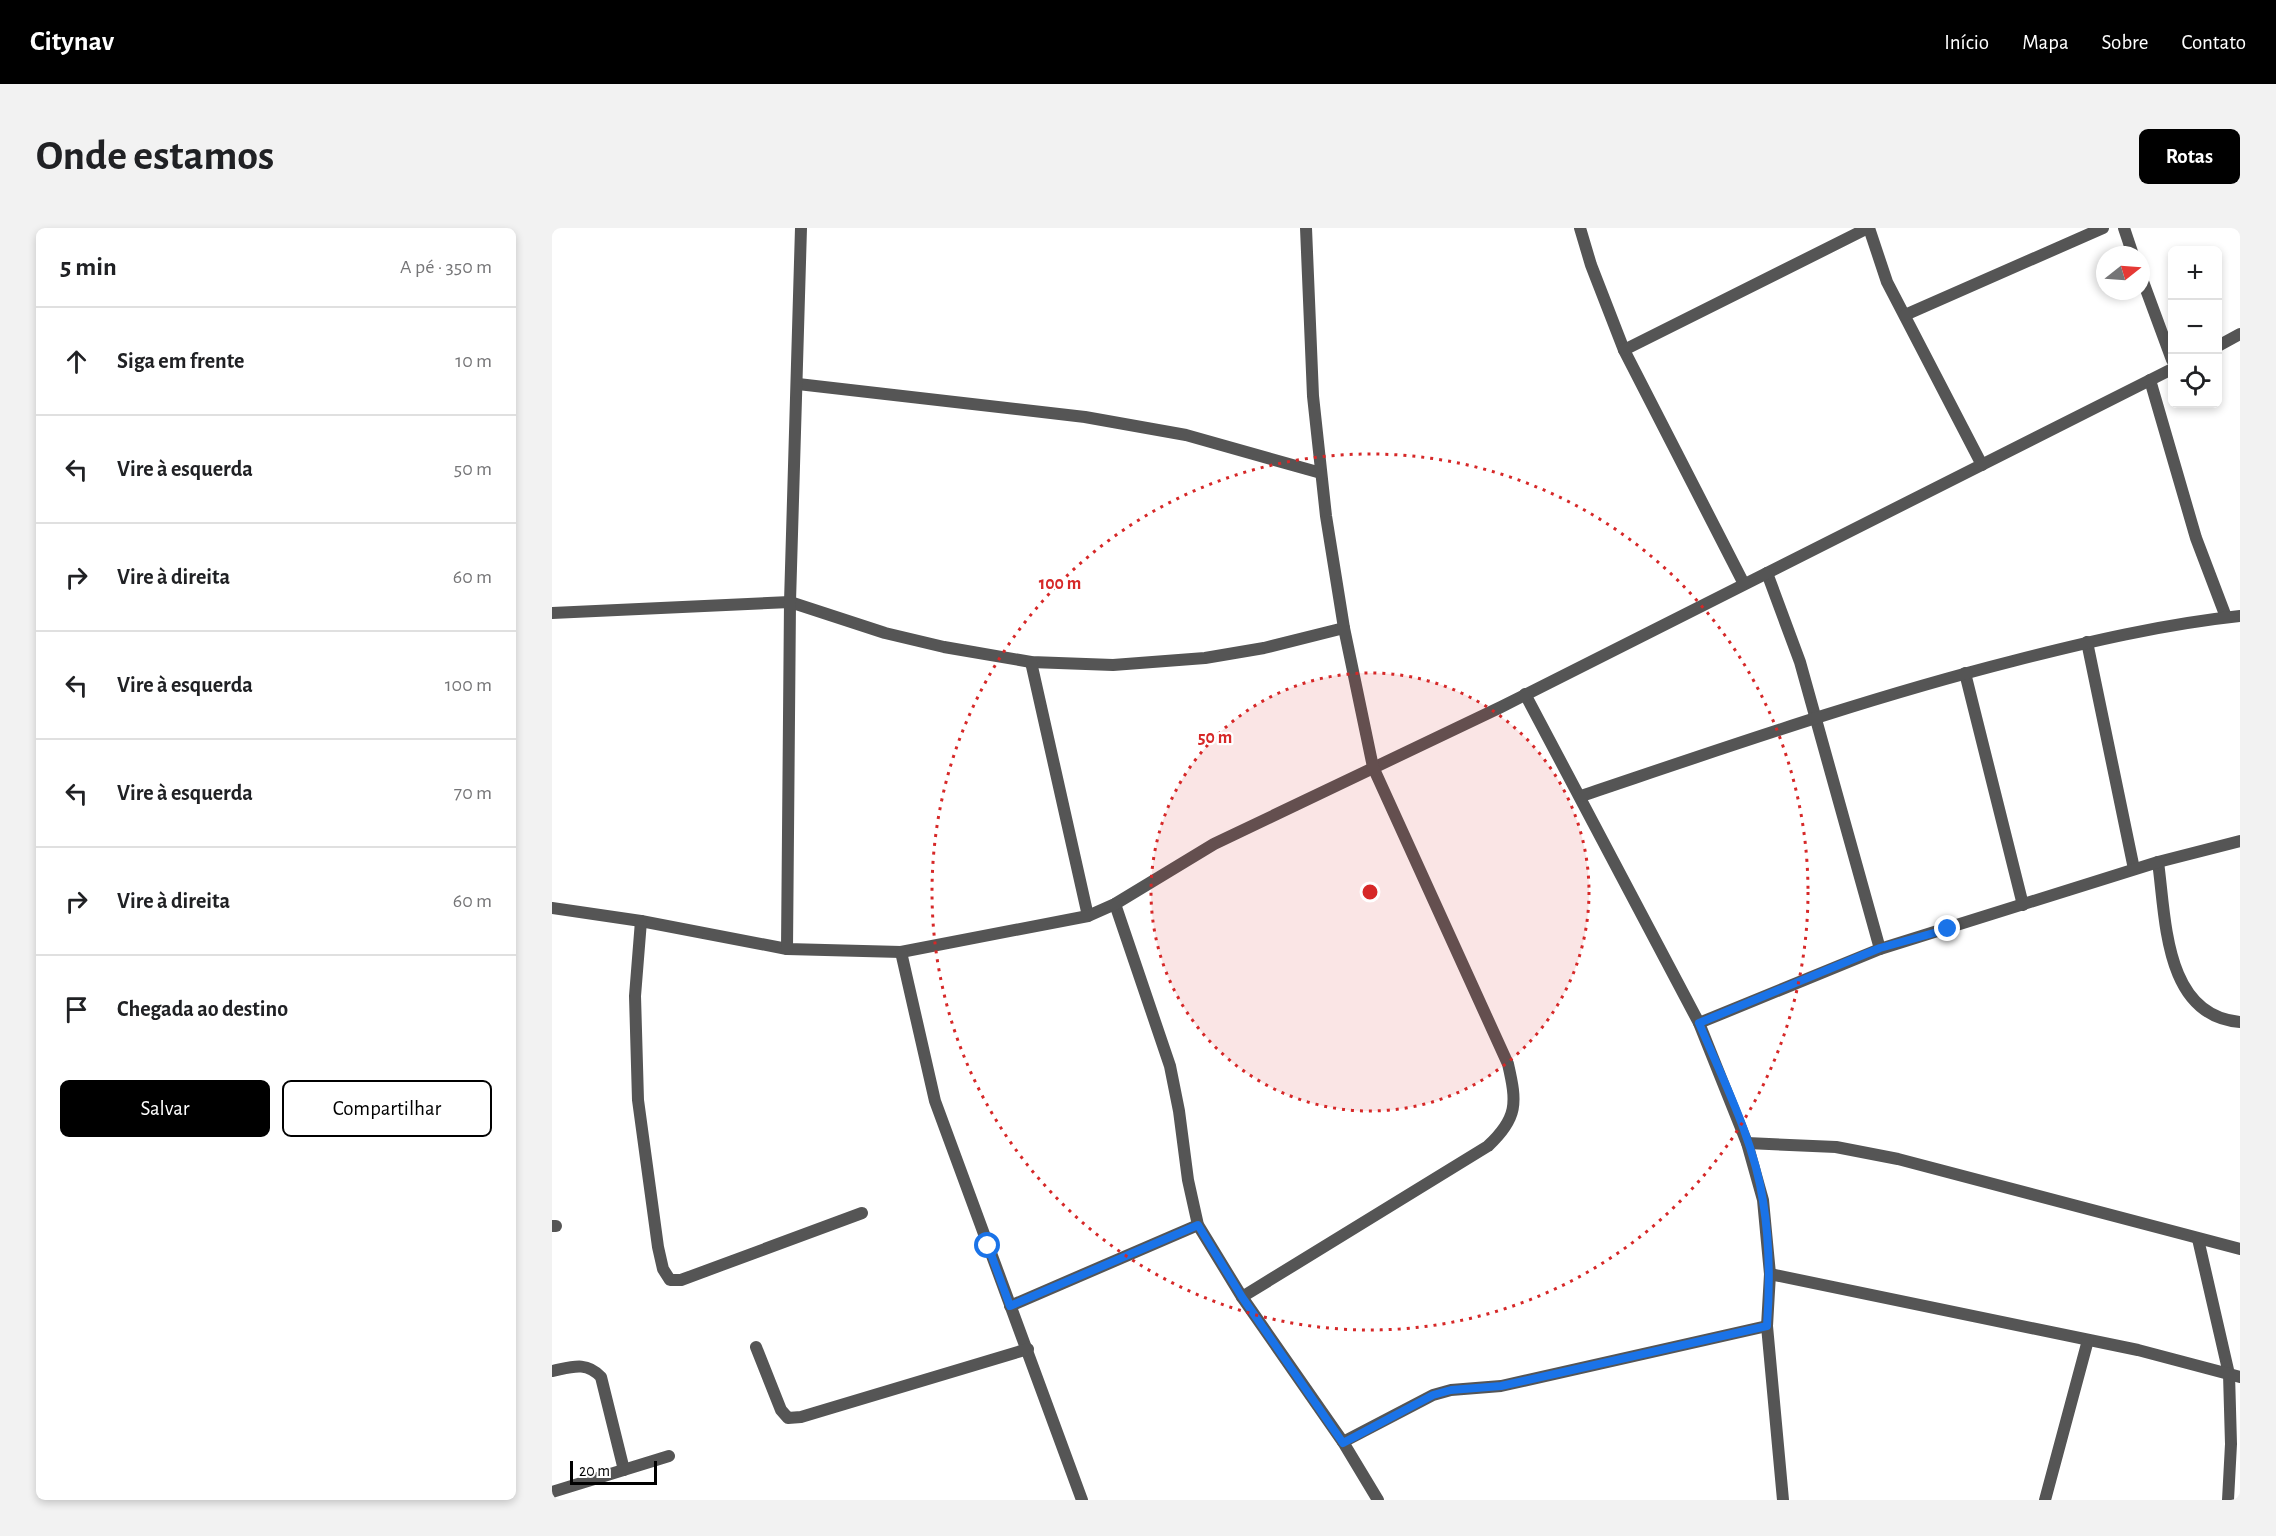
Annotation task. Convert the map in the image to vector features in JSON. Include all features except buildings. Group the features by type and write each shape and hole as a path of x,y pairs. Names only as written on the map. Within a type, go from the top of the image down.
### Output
{"street":[{"path":"787,949 790,602 801,228"},
{"path":"1242,1297 1488,1146 1512,1119 1514,1098 1508,1064 1373,767 1344,628 1321,473 1313,396 1306,228"},
{"path":"1580,228 1591,266 1624,350 1744,584"},
{"path":"1624,350 1869,228 1887,282 1982,465"},
{"path":"1905,315 2103,228"},
{"path":"2124,228 2130,246"},
{"path":"2150,300 2170,354"},
{"path":"2222,343 2240,334"},
{"path":"552,908 641,921 787,949 901,952 1088,916 1115,904 1214,844 1525,694 2168,371"},
{"path":"2150,381 2196,538 2226,617"},
{"path":"798,384 1085,417 1186,435 1321,473"},
{"path":"1767,573 1800,662 1880,948"},
{"path":"552,613 790,602 885,633 1031,662 1113,665 1205,658 1264,648 1344,628"},
{"path":"1581,796 1815,717 1965,673 2087,642 2240,616"},
{"path":"2087,642 2134,869"},
{"path":"1031,662 1088,916"},
{"path":"1965,673 2023,905"},
{"path":"1525,694 1581,796 1627,890 1699,1023 1748,1143 1763,1200 1770,1274 1767,1326 1783,1500"},
{"path":"1699,1023 1880,948 2134,869 2240,841"},
{"path":"2158,862 2172,955 2181,980 2193,1001 2206,1013 2225,1021 2240,1022"},
{"path":"1115,904 1170,1066 1179,1111 1188,1180 1198,1225 1242,1297 1343,1443 1378,1500"},
{"path":"641,921 635,996 638,1100 658,1247 663,1269 670,1280 681,1280 862,1213"},
{"path":"901,952 935,1101 1082,1500"},
{"path":"1748,1143 1836,1147 1898,1158 2240,1249"},
{"path":"1010,1306 1198,1225"},
{"path":"2198,1239 2235,1376 2228,1500"},
{"path":"1770,1274 2138,1350 2235,1376"},
{"path":"1343,1443 1433,1395 1451,1390 1501,1386 1767,1326"},
{"path":"2045,1500 2088,1340"},
{"path":"756,1347 781,1410 788,1418 801,1418 1028,1349"},
{"path":"552,1371 582,1364 593,1369 602,1377 624,1470"},
{"path":"552,1492 669,1456"}],"route":[{"path":"988,1246 1010,1306 1198,1225 1242,1297 1343,1443 1433,1395 1451,1390 1501,1386 1767,1326 1770,1274 1763,1200 1748,1143 1699,1023 1880,948 1948,929"}]}
